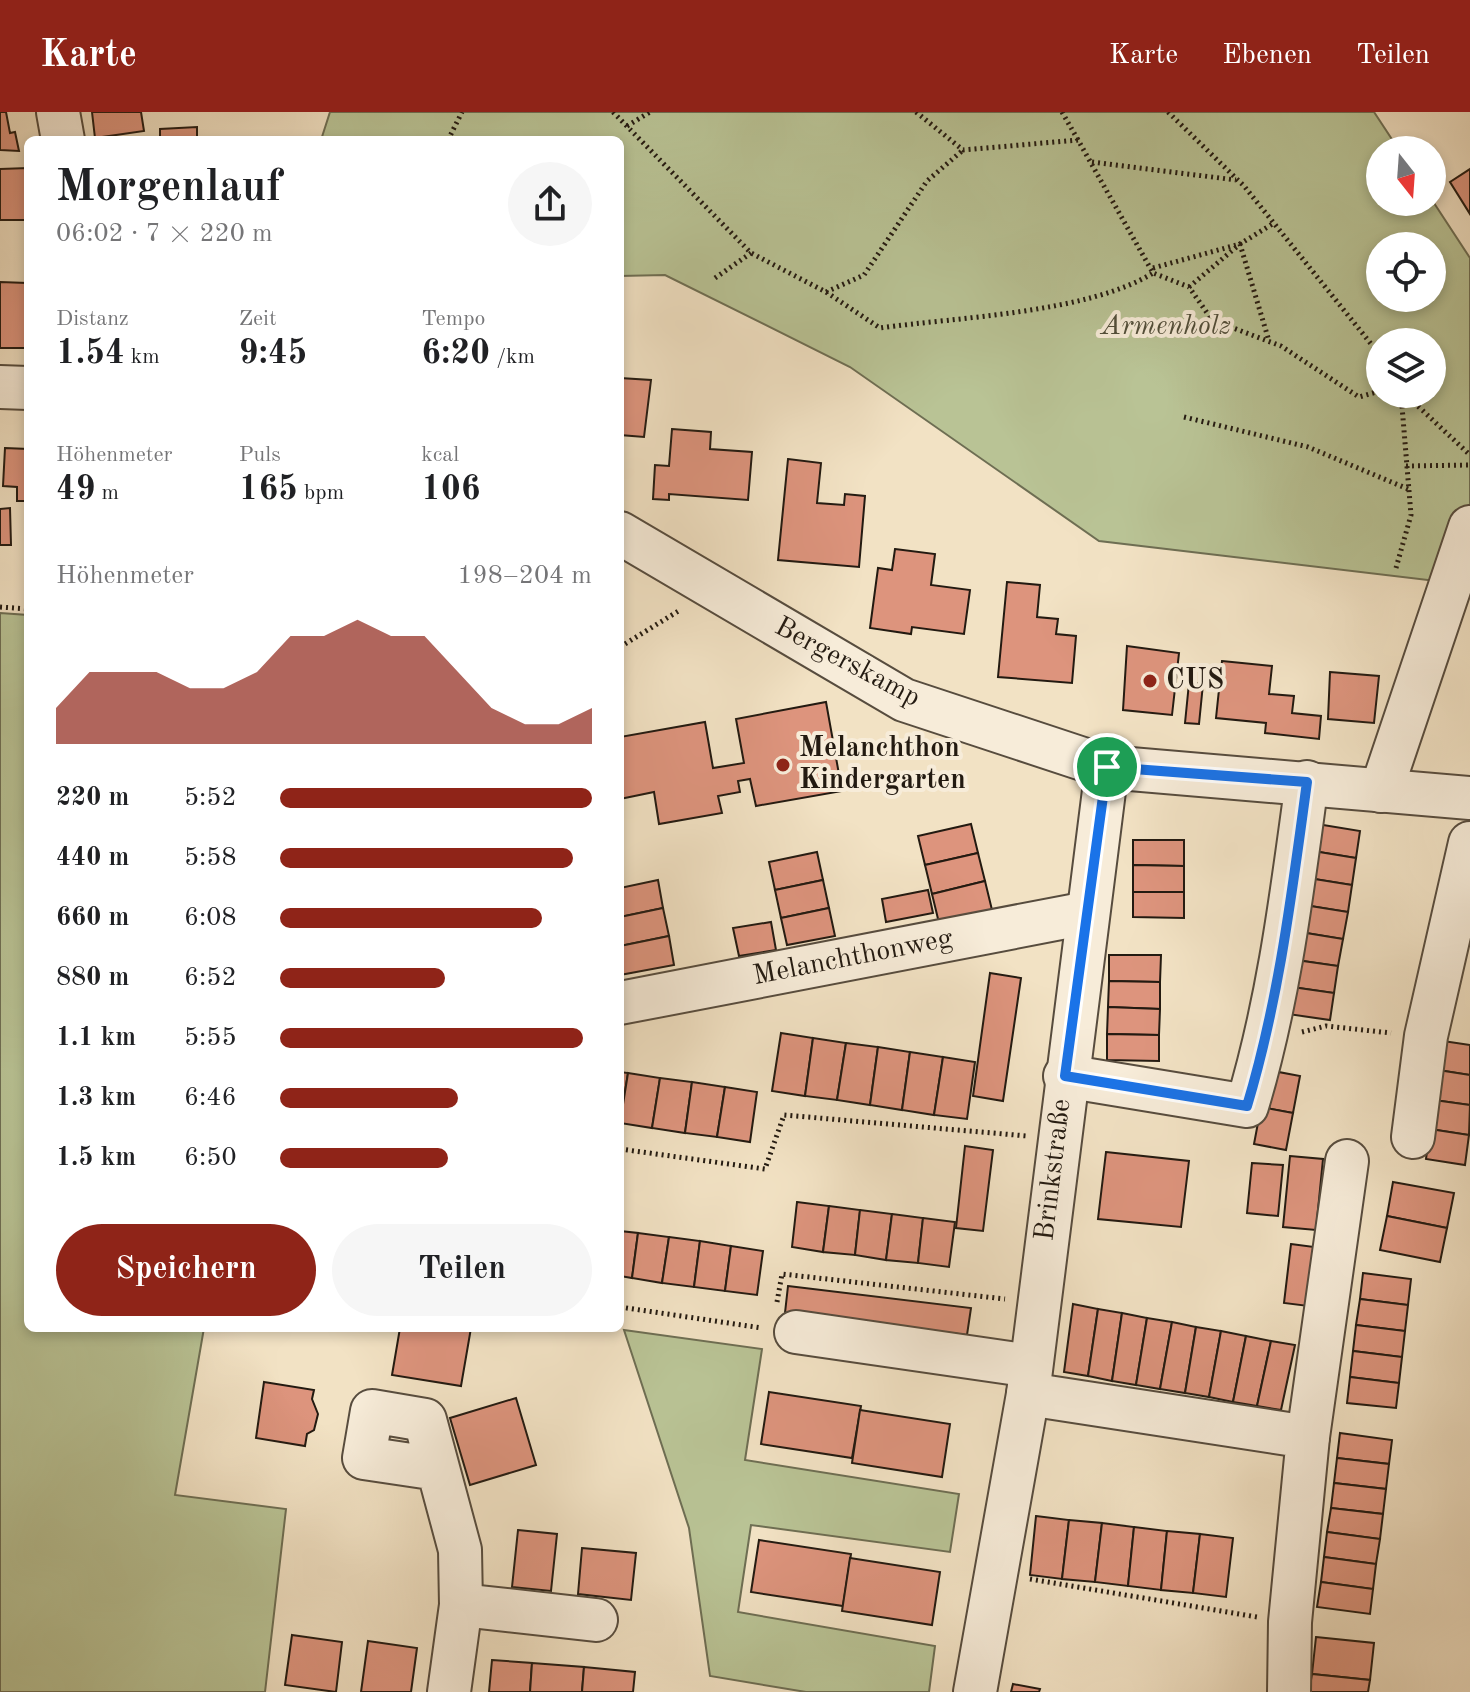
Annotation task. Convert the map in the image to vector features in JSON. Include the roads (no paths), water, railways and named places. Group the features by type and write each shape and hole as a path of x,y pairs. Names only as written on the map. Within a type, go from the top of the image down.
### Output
{"street":[{"path":"58,112 62,136"},
{"path":"0,387 24,388"},
{"path":"1381,791 1470,527"},
{"name":"Bergerskamp","path":"624,535 904,700 1107,767 1470,798"},
{"name":"Brinkstraße","path":"975,1692 1030,1380 1057,1139 1107,767"},
{"path":"1065,1076 1247,1106 1266,1041 1284,948 1307,782"},
{"path":"1413,1137 1426,1036 1470,843"},
{"name":"Melanchthonweg","path":"624,1002 1087,913"},
{"path":"1289,1692 1290,1622 1308,1437 1347,1161"},
{"path":"796,1332 1308,1437"},
{"path":"438,1469 460,1550 461,1605 449,1692"},
{"path":"461,1605 596,1620"}],"place":[{"name":"CUS","path":"1150,681"},
{"name":"Melanchthon Kindergarten","path":"783,765"}],"park label":[{"name":"Armenholz","path":"1166,327"}]}
